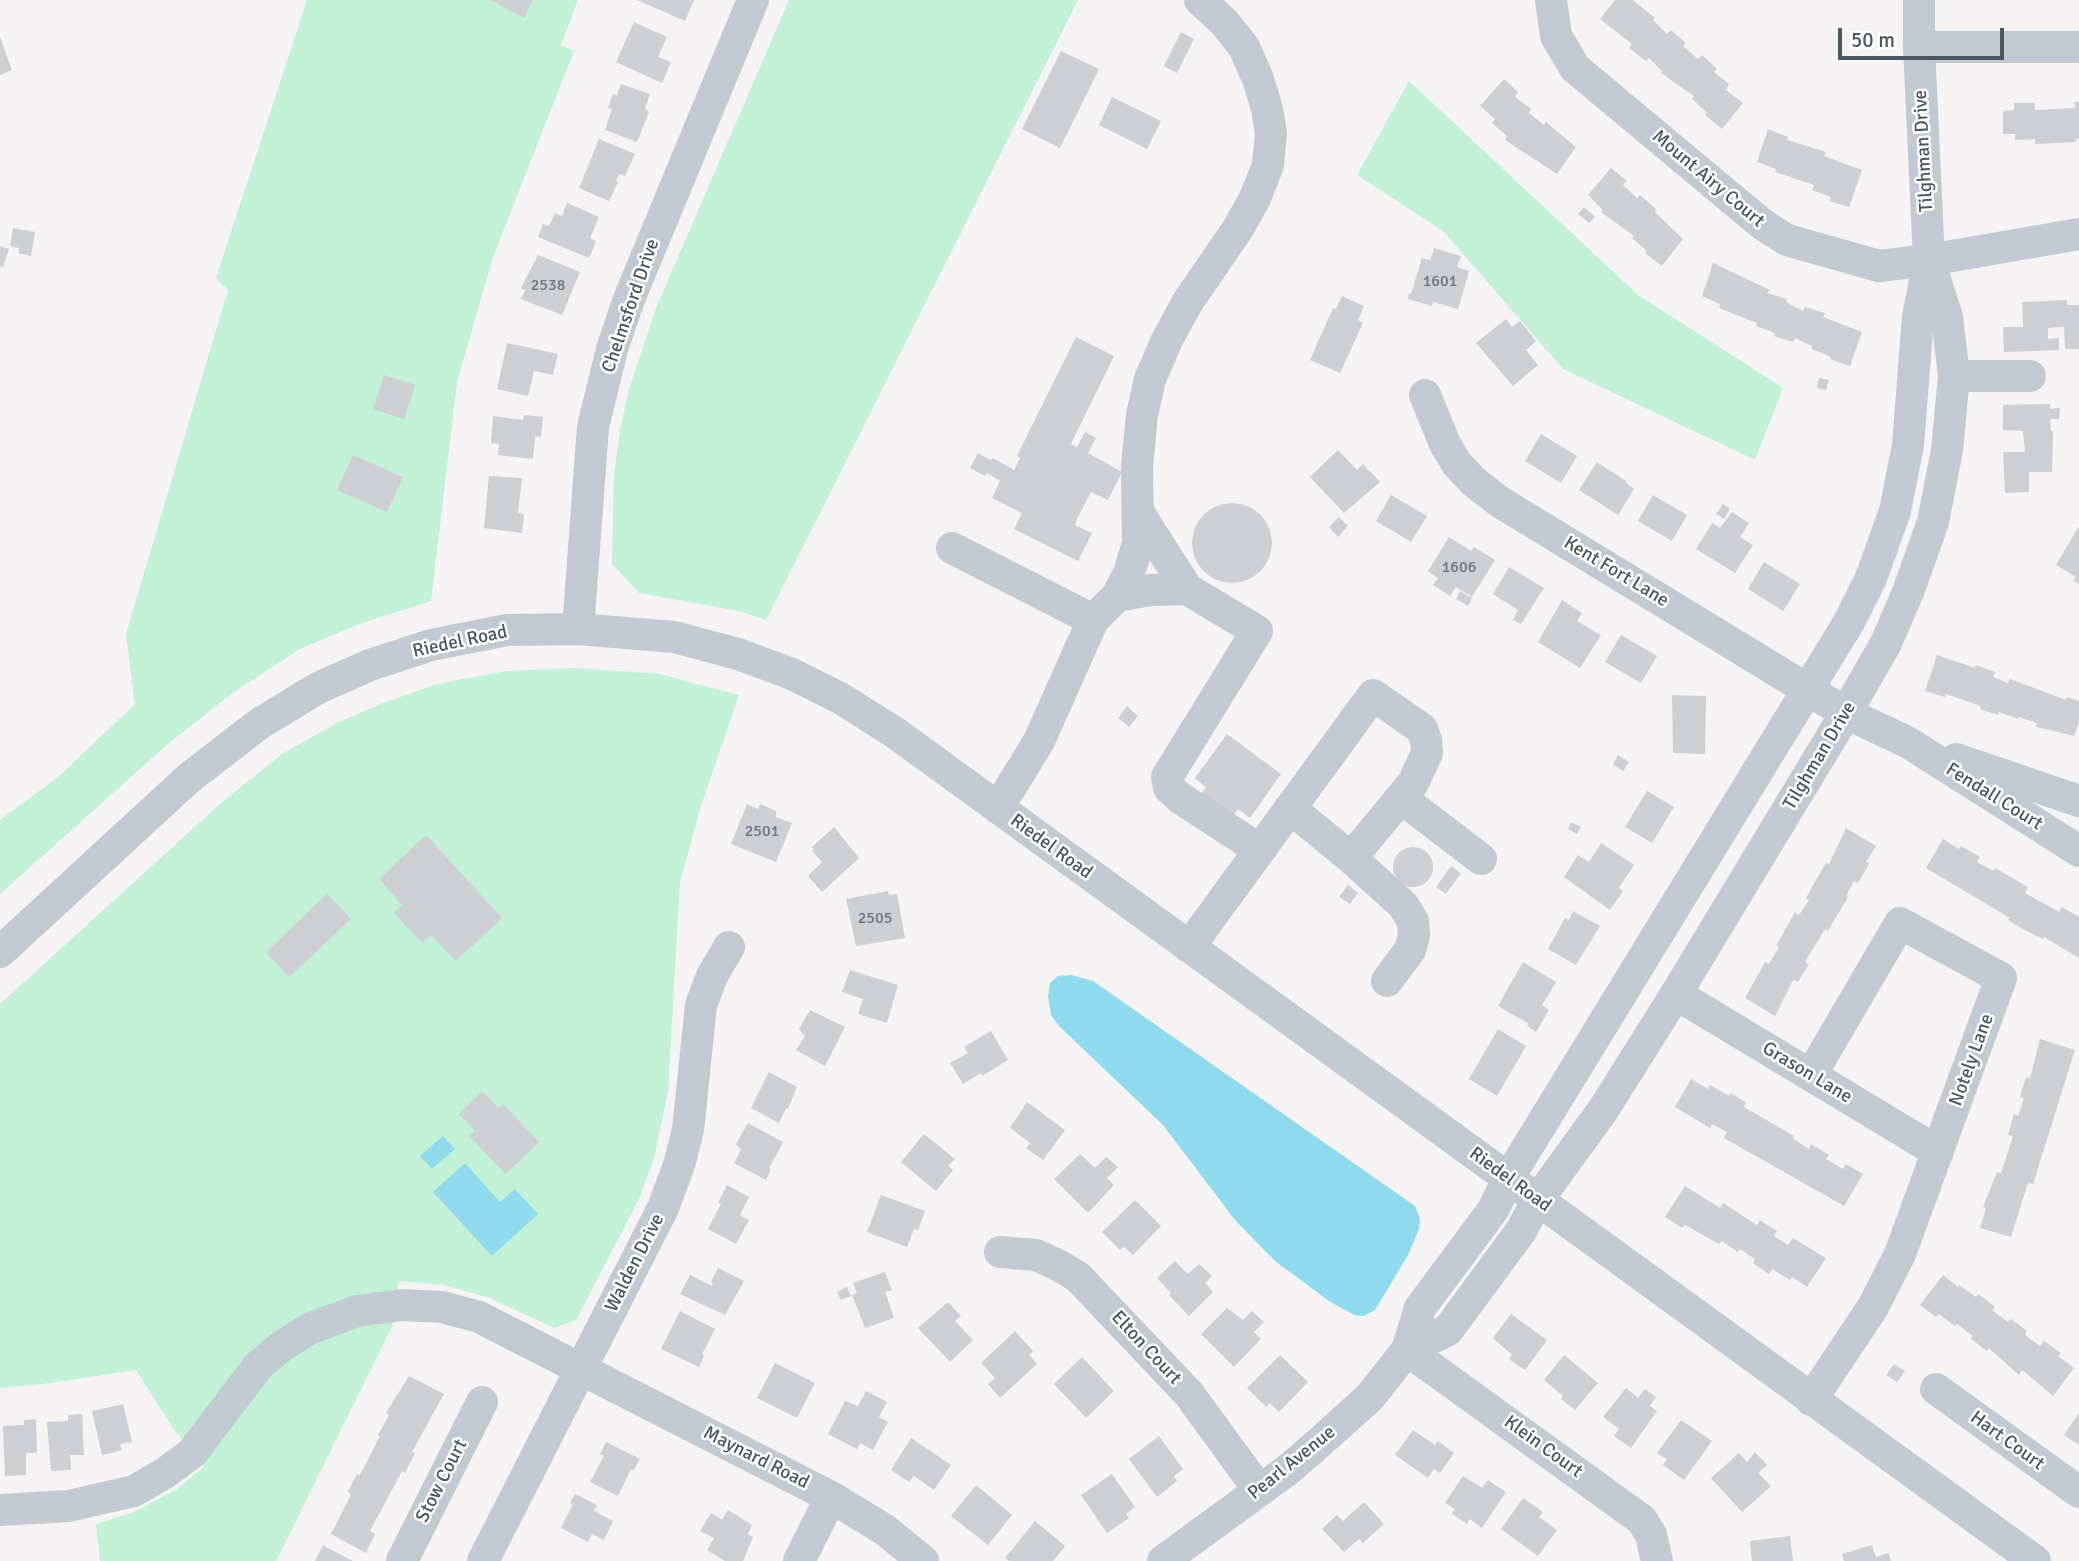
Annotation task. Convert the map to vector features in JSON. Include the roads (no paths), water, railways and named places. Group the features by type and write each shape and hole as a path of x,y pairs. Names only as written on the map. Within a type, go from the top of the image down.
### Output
{"street":[{"name":"Chelmsford Drive","path":"579,629 593,427 612,349 629,299 753,0"},
{"path":"998,808 1039,741 1093,620 1117,596 1129,573 1138,543 1139,453 1142,415 1150,379 1187,303 1239,227 1255,198 1268,165 1271,134 1268,109 1258,79 1244,47 1224,22 1200,0"},
{"name":"Mount Airy Court","path":"1551,0 1556,36 1575,68 1762,224 1787,240 1879,266 2079,234"},
{"name":"Tilghman Drive","path":"1508,1180 1849,622 1871,578 1895,511 1908,444 1918,317 1929,260 1919,0"},
{"path":"1919,47 2079,47"},
{"name":"Tilghman Drive","path":"1537,1200 1603,1110 1676,994 1846,713 1886,643 1908,592 1933,522 1947,450 1954,376 1947,317 1929,260"},
{"path":"1954,376 2030,376"},
{"name":"Kent Fort Lane","path":"1425,395 1445,444 1457,464 1474,482 1500,502 1846,713"},
{"path":"1139,513 1187,589 1257,631 1167,777 1168,788 1180,798 1260,850"},
{"path":"952,548 1093,620"},
{"path":"1117,596 1151,590 1187,589"},
{"name":"Riedel Road","path":"0,952 189,778 259,724 318,688 370,665 431,645 507,630 579,629 674,637 738,654 792,674 841,698 894,732 2035,1561"},
{"path":"1189,947 1373,695 1422,729 1427,753 1413,783 1351,858"},
{"name":"Fendall Court","path":"1846,713 1909,743 2079,801"},
{"name":"Fendall Court","path":"1909,743 2079,851"},
{"path":"1401,798 1481,859"},
{"path":"1290,808 1403,905 1413,921 1414,936 1410,950 1387,981"},
{"name":"Notely Lane","path":"1811,1075 1900,923 2001,978 1900,1254 1873,1307 1811,1399"},
{"name":"Walden Drive","path":"483,1561 663,1208 679,1165 688,1130 694,1091 696,1032 701,1005 712,976 729,947"},
{"name":"Grason Lane","path":"1676,994 1938,1152"},
{"name":"Pearl Avenue","path":"1164,1561 1289,1469 1370,1397 1407,1350 1420,1308 1493,1210 1508,1180"},
{"name":"Pearl Avenue","path":"1407,1350 1448,1330 1521,1231 1537,1200"},
{"name":"Elton Court","path":"1000,1252 1036,1255 1078,1277 1189,1394 1259,1490"},
{"name":"Maynard Road","path":"0,1510 69,1506 134,1491 192,1453 266,1358 309,1329 357,1311 402,1305 442,1307 479,1317 831,1497 885,1530 923,1561"},
{"name":"Klein Court","path":"1407,1350 1642,1520 1651,1535 1657,1561"},
{"name":"Hart Court","path":"1936,1389 2079,1492"},
{"name":"Stow Court","path":"402,1561 482,1402"},
{"path":"799,1561 831,1497"}],"water":[{"path":"1071,975 1093,981 1415,1206 1420,1219 1419,1229 1408,1255 1375,1310 1364,1316 1354,1315 1329,1301 1275,1261 1235,1220 1163,1125 1060,1027 1051,1015 1048,997 1050,983 1058,976"},
{"path":"443,1136 455,1149 432,1169 420,1156"},
{"path":"465,1163 500,1202 515,1189 538,1214 492,1256 433,1192"}]}
